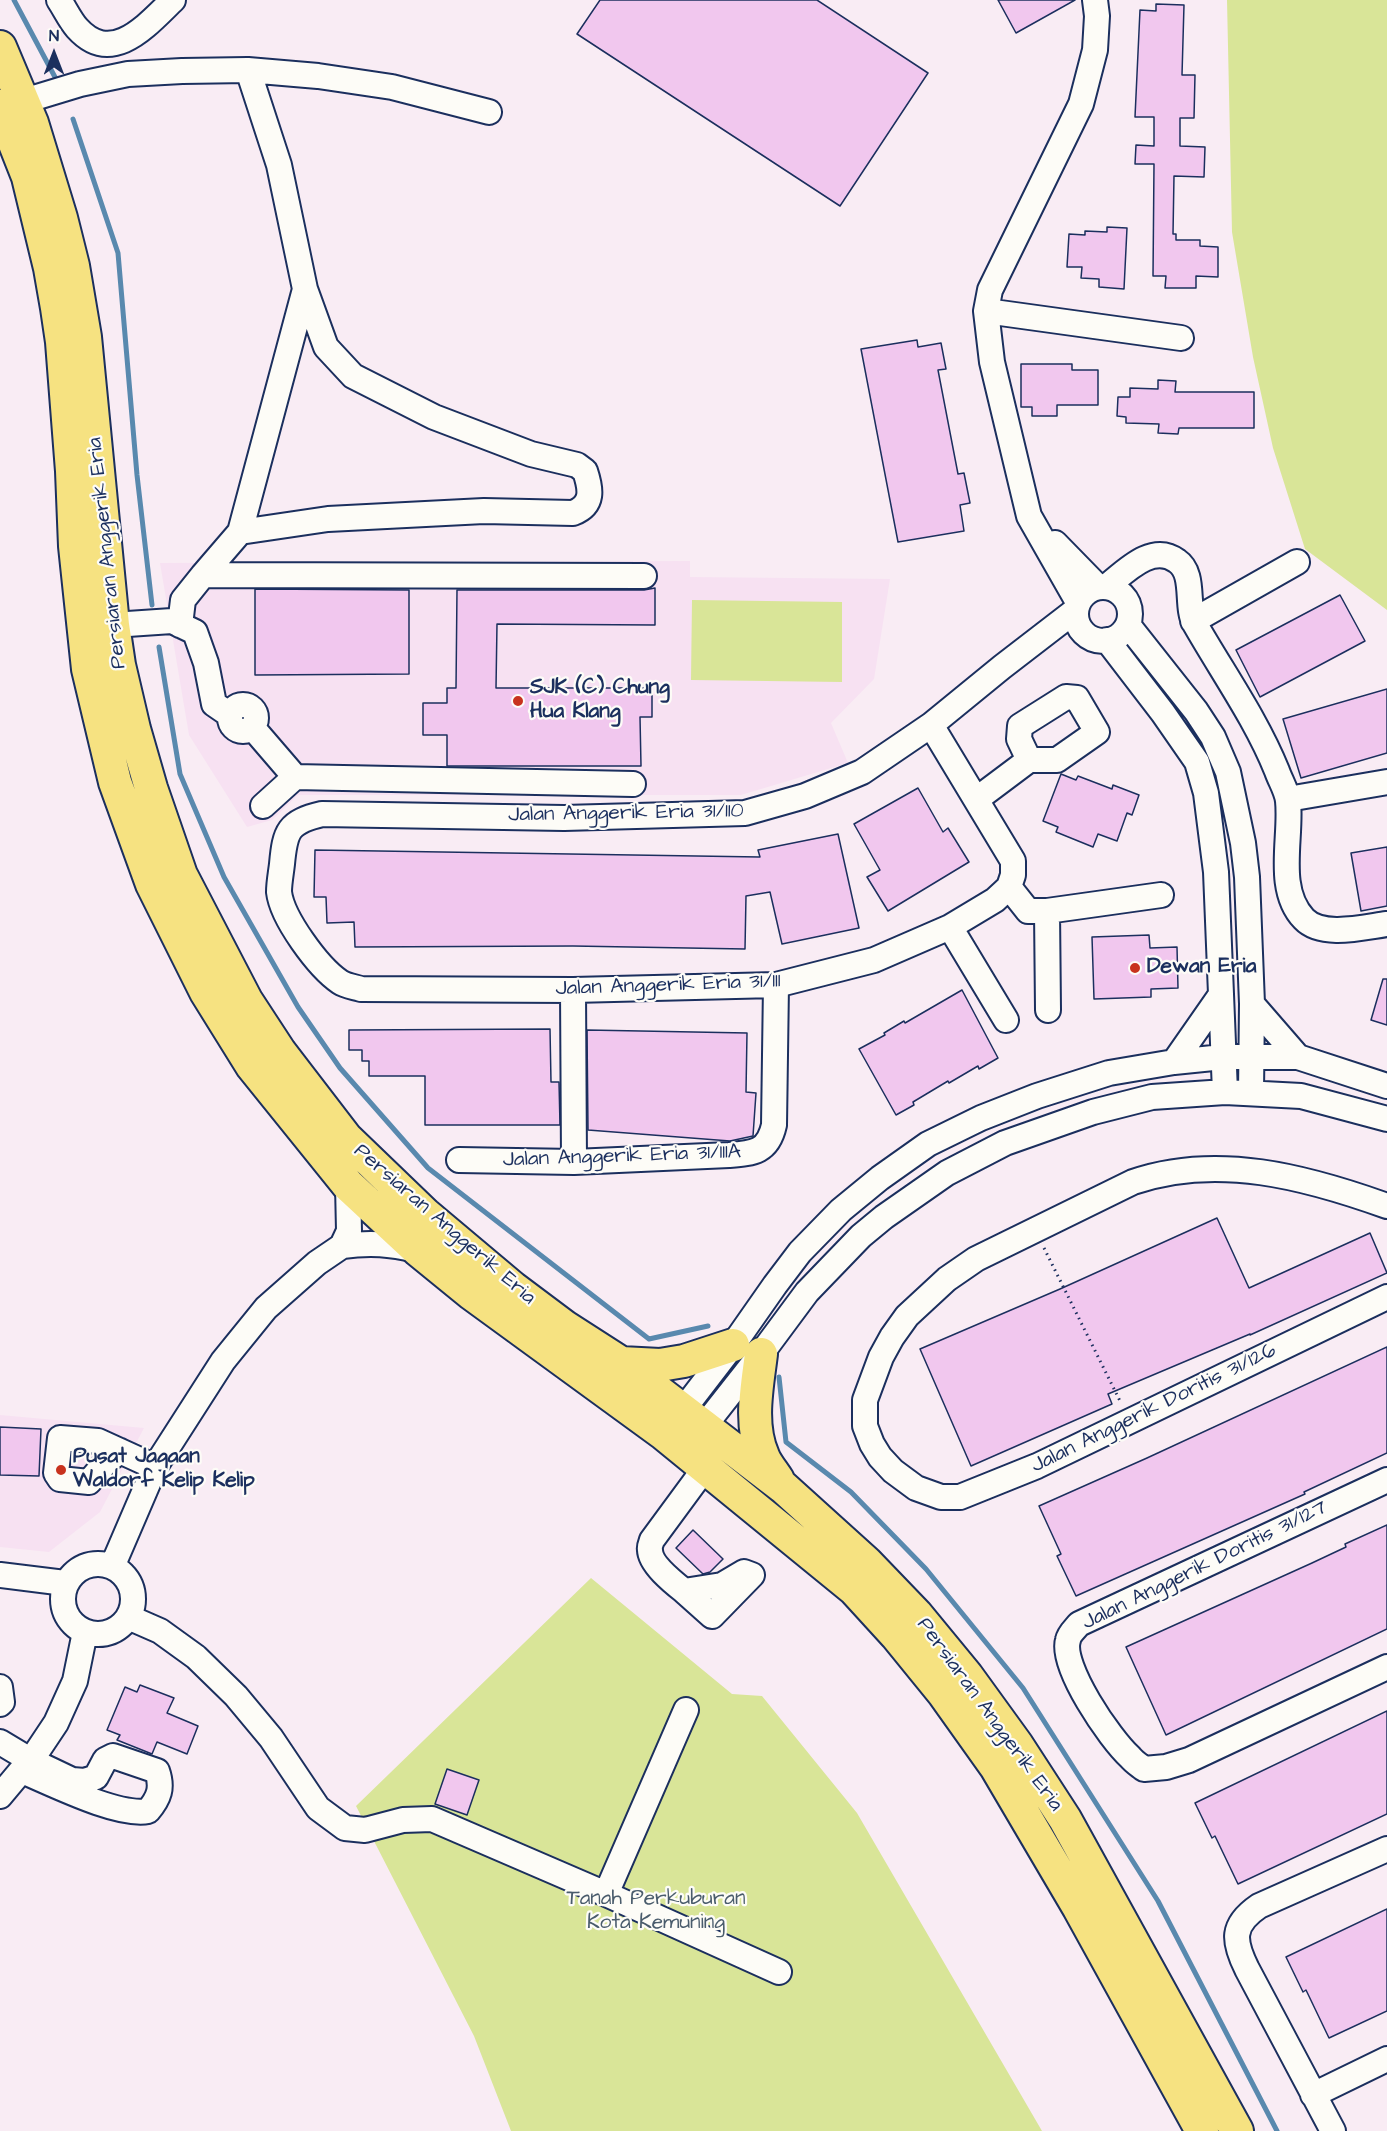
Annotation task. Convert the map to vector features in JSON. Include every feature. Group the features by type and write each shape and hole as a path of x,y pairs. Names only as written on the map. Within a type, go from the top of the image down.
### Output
{"main road":[{"name":"Persiaran Anggerik Eria","path":"0,47 50,268 62,342 75,546 87,669 115,782 152,884 206,992 252,1066 348,1185 418,1250 472,1294 688,1438 783,1487 866,1562 916,1614 967,1676 1017,1745 1065,1819 1237,2131"},
{"name":"Persiaran Anggerik Eria","path":"12,103 62,218 75,276 85,337 113,625 119,665 134,729 151,788 181,875 246,1000 280,1052 345,1138 425,1214 530,1301 621,1363 688,1438 854,1589 896,1635 944,1694 1002,1777 1079,1908 1202,2131"},
{"path":"621,1363 660,1365 747,1350 756,1395 757,1434 763,1457 783,1487"}],"street":[{"path":"59,0 75,26 93,40 106,43 128,40 173,0"},
{"path":"1077,606 1029,516 992,362 986,311 990,290 1082,104 1095,50 1097,16 1095,0"},
{"path":"240,532 339,519 484,511 573,513 582,509 588,502 590,489 585,471 577,465 531,454 434,417 353,376 326,346 305,289 279,165 248,70"},
{"path":"12,103 80,84 128,74 248,70 318,76 392,87 489,112"},
{"path":"180,625 183,600 240,532 305,289"},
{"path":"986,311 1181,338"},
{"path":"1029,516 1102,587 1121,594 1126,600 1130,617 1128,625 1119,635 1107,640 1098,640 1084,633 1076,618 1077,606 1085,594 1102,587 1151,556 1163,555 1177,561 1185,572 1193,621 1269,751 1288,800 1286,856 1289,887 1296,907 1305,921 1319,928 1339,930 1387,924"},
{"path":"1193,621 1297,562"},
{"path":"203,575 644,576"},
{"name":"Jalan Anggerik Eria 31/110","path":"279,891 284,838 303,818 322,814 564,818 745,813 805,796 862,772 931,725 1077,606"},
{"path":"113,625 172,621 195,632 206,663 214,704 230,715 231,723 236,729 244,731 252,727 295,777"},
{"path":"1128,625 1196,711 1213,737 1228,772 1243,843 1247,877 1252,1004 1251,1092"},
{"path":"1107,640 1197,762 1206,793 1216,872 1225,1092"},
{"path":"931,725 1012,861 1009,887 1029,911 1047,911 1161,895"},
{"path":"977,799 1029,760"},
{"path":"263,806 295,777 633,784"},
{"path":"1288,800 1387,782"},
{"name":"Jalan Anggerik Eria 31/111","path":"279,891 284,911 294,928 325,969 341,983 362,989 573,990 776,985 874,960 950,927 995,900 1009,887"},
{"path":"1047,911 1048,1010"},
{"path":"950,927 1006,1020"},
{"name":"Jalan Anggerik Eria 31/111A","path":"459,1160 574,1162 750,1154 763,1148 771,1138 774,1125 776,985"},
{"path":"573,990 574,1162"},
{"path":"1174,1062 1220,996"},
{"path":"1252,1004 1298,1057"},
{"path":"684,1591 722,1585 744,1572 752,1575 712,1616 672,1582 654,1561 650,1551 652,1540 688,1438 747,1350 775,1285 800,1252 841,1210 880,1178 928,1144 981,1118 1037,1096 1109,1073 1174,1062 1223,1057 1298,1057 1387,1086"},
{"path":"747,1350 861,1236 884,1217 947,1173 1005,1143 1092,1112 1152,1097 1225,1092 1301,1096 1387,1119"},
{"name":"Jalan Anggerik Doritis 31/126","path":"1387,1206 1332,1187 1236,1168 1182,1169 1157,1173 1133,1182 976,1259 947,1279 907,1316 891,1337 881,1357 866,1400 866,1426 880,1457 893,1472 916,1488 941,1497 960,1497 1037,1466 1387,1297"},
{"path":"342,1246 349,1231 348,1185"},
{"path":"112,1567 155,1467 223,1361 266,1308 317,1263 342,1246 386,1243 418,1250"},
{"path":"120,1451 155,1467"},
{"name":"Jalan Anggerik Doritis 31/127","path":"1387,1480 1079,1624 1068,1638 1067,1655 1077,1680 1095,1712 1129,1757 1144,1769 1166,1767 1189,1760 1387,1667"},
{"path":"101,1564 112,1567 129,1583 133,1595 128,1617 120,1626 109,1632 97,1634 85,1632 76,1627 64,1610 62,1599 65,1583 78,1570 88,1565 101,1564"},
{"path":"0,1575 65,1583"},
{"path":"128,1617 160,1631 196,1657 236,1696 271,1738 318,1808 345,1828 365,1830 403,1820 432,1819 779,1972"},
{"path":"0,1796 26,1766 56,1723 75,1681 85,1632"},
{"path":"0,1687 2,1702 0,1704"},
{"path":"606,1894 686,1710"},
{"path":"0,1742 26,1766 101,1803 138,1813 148,1811 157,1800 161,1784 157,1771 113,1756 105,1760 96,1778 95,1787 101,1803"},
{"path":"26,1766 72,1780 96,1778"},
{"path":"1333,2131 1241,1958 1237,1930 1244,1916 1259,1906 1387,1849"},
{"path":"1313,2095 1387,2059"}],"path":[{"path":"1036,1231 1130,1421"}],"shaded area":[{"name":"SJK (C) Chung Hua Klang","path":"690,561 690,577 890,579 874,679 831,723 848,763 741,795 298,795 272,820 247,827 189,735 160,563"},
{"name":"Pusat Jagaan Waldorf Kelip Kelip","path":"0,1415 144,1428 100,1512 49,1552 0,1547"}],"green space":[{"path":"1227,0 1387,0 1387,610 1305,549 1273,448 1253,357 1232,232"},
{"path":"692,600 842,602 842,682 691,680"},
{"name":"Tanah Perkuburan Kota Kemuning","path":"591,1578 732,1694 762,1696 857,1813 1042,2131 511,2131 474,2036 356,1806"}],"building":[{"path":"600,0 817,0 928,73 840,206 577,34"},
{"path":"998,0 1075,0 1016,33"},
{"path":"1156,4 1184,5 1182,75 1195,75 1194,118 1180,118 1180,146 1205,147 1204,177 1174,176 1173,234 1176,234 1176,240 1200,240 1200,246 1218,247 1218,277 1196,276 1196,288 1165,288 1166,276 1153,276 1154,164 1135,164 1136,145 1154,146 1154,117 1135,117 1140,10 1156,11"},
{"path":"1107,227 1127,228 1124,289 1099,287 1099,279 1081,278 1082,267 1067,267 1069,234 1085,235 1085,231 1107,232"},
{"path":"917,340 918,347 941,343 946,369 938,370 958,474 964,473 970,503 960,505 964,531 898,542 861,349"},
{"path":"1021,364 1072,364 1072,370 1098,370 1098,405 1057,405 1057,416 1032,416 1032,407 1021,407"},
{"path":"1158,380 1176,381 1175,392 1254,392 1254,428 1179,428 1178,434 1158,433 1159,424 1126,423 1126,417 1117,416 1118,397 1130,397 1130,388 1158,389"},
{"path":"655,588 655,625 497,624 496,688 652,688 652,717 640,717 641,766 447,766 447,735 423,735 423,703 447,703 447,688 456,688 457,590 644,590"},
{"path":"255,589 409,590 409,674 255,675"},
{"path":"1340,595 1365,641 1260,697 1236,650"},
{"path":"1387,689 1387,753 1301,778 1283,719"},
{"path":"1061,774 1076,780 1078,776 1112,789 1113,785 1139,795 1132,815 1127,813 1117,841 1098,834 1093,847 1056,832 1058,827 1043,821"},
{"path":"918,788 943,832 948,828 969,862 888,911 867,877 880,870 854,824"},
{"path":"838,834 859,928 782,944 770,892 746,896 745,949 573,946 355,947 354,922 327,923 326,897 314,897 315,850 760,857 758,850"},
{"path":"1387,847 1387,906 1361,911 1351,853"},
{"name":"Dewan Eria","path":"1149,935 1150,948 1177,947 1178,988 1151,989 1151,997 1094,999 1092,937"},
{"path":"1383,979 1387,979 1387,1025 1371,1020"},
{"path":"962,990 998,1058 979,1069 978,1066 949,1083 948,1081 896,1115 859,1049 885,1035 884,1033 904,1021 905,1023"},
{"path":"550,1029 551,1082 559,1082 560,1125 425,1125 425,1076 369,1076 369,1061 362,1061 362,1050 349,1050 349,1030"},
{"path":"587,1030 747,1033 746,1092 756,1093 753,1136 730,1141 588,1130"},
{"path":"1217,1218 1249,1288 1370,1233 1387,1273 1250,1335 1108,1394 1112,1404 971,1466 920,1349"},
{"path":"1387,1347 1387,1453 1304,1492 1305,1494 1076,1596 1057,1556 1061,1554 1039,1506"},
{"path":"0,1427 41,1429 39,1476 0,1475"},
{"path":"1387,1525 1387,1629 1166,1735 1126,1647 1312,1563 1346,1547 1345,1544"},
{"path":"693,1530 723,1559 710,1572 703,1574 676,1548"},
{"path":"140,1685 174,1698 167,1713 198,1726 187,1754 157,1742 152,1754 117,1740 120,1735 107,1730 125,1687 137,1692"},
{"path":"1387,1711 1387,1814 1238,1884 1215,1836 1212,1838 1195,1803"},
{"path":"447,1769 479,1780 467,1815 435,1804"},
{"path":"1387,1909 1387,2011 1329,2038 1306,1990 1303,1992 1286,1957"}],"waterway":[{"path":"14,0 56,79"},
{"path":"73,119 118,253 137,475 152,605"},
{"path":"159,647 180,774 224,877 298,1007 340,1068 428,1168 649,1339 708,1326"},
{"path":"779,1377 786,1442 851,1492 926,1569 1023,1688 1158,1901 1277,2131"}],"place":[{"name":"SJK (C) Chung Hua Klang","path":"518,701"},
{"name":"Dewan Eria","path":"1135,968"},
{"name":"Pusat Jagaan Waldorf Kelip Kelip","path":"61,1470"}]}
